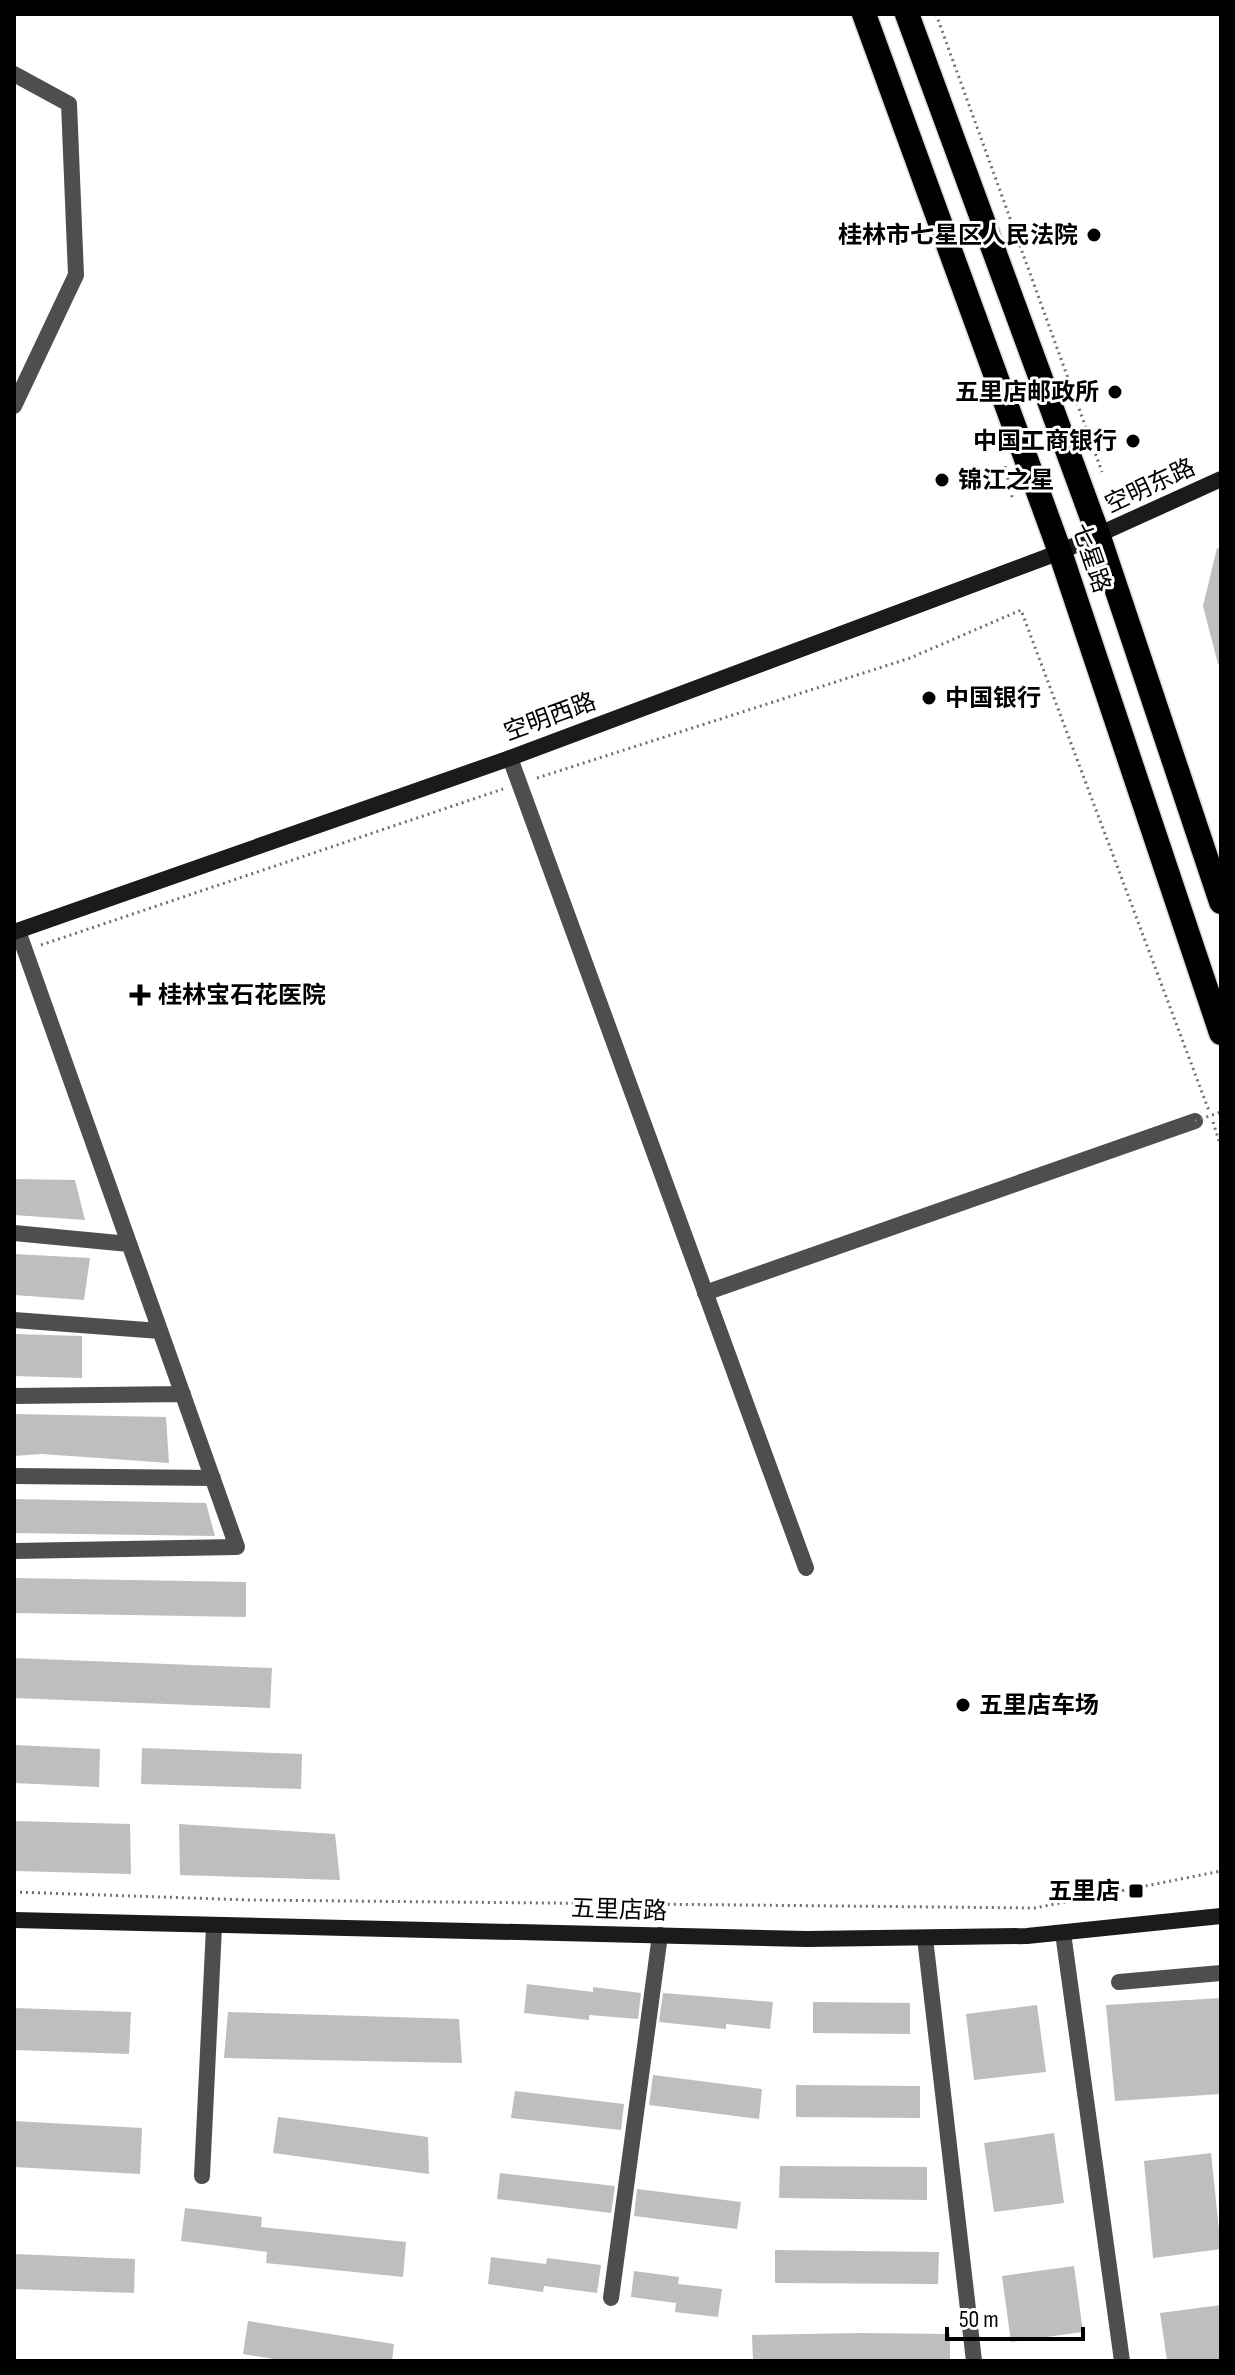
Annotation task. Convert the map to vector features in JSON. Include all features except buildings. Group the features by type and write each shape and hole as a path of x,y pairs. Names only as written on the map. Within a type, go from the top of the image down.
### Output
{"highway":[{"name":"七星路","path":"864,14 1060,552 1221,1033"},
{"name":"七星路","path":"907,14 1099,537 1221,902"}],"main road":[{"name":"空明东路","path":"1099,537 1221,479"},
{"name":"空明西路","path":"16,932 510,758 1099,537"},
{"name":"五里店路","path":"14,1920 214,1927 925,1938 1063,1933 1221,1916"}],"street":[{"path":"14,74 69,104 76,275 14,406"},
{"path":"510,758 806,1568"},
{"path":"14,1551 237,1547 16,932"},
{"path":"705,1293 1203,1118"},
{"path":"14,1233 129,1244"},
{"path":"14,1320 160,1331"},
{"path":"14,1396 183,1394"},
{"path":"14,1476 213,1478"},
{"path":"202,2176 214,1927"},
{"path":"1063,1933 1122,2361"},
{"path":"611,2298 660,1935"},
{"path":"925,1938 974,2361"},
{"path":"1119,1982 1221,1973"}],"path":[{"path":"936,14 1102,472"},
{"path":"24,950 519,784 910,658 1021,610 1221,1146"},
{"path":"1201,1086 1203,1118 1221,1146"},
{"path":"1203,1118 1221,1112"},
{"path":"14,1892 250,1900 1035,1908 1221,1871"}],"place":[{"name":"桂林市七星区人民法院","path":"1094,235"},
{"name":"五里店邮政所","path":"1115,392"},
{"name":"中国工商银行","path":"1133,441"},
{"name":"锦江之星","path":"942,480"},
{"name":"中国银行","path":"929,698"},
{"name":"桂林宝石花医院","path":"140,995"},
{"name":"五里店车场","path":"963,1705"},
{"name":"五里店","path":"1136,1891"}]}
